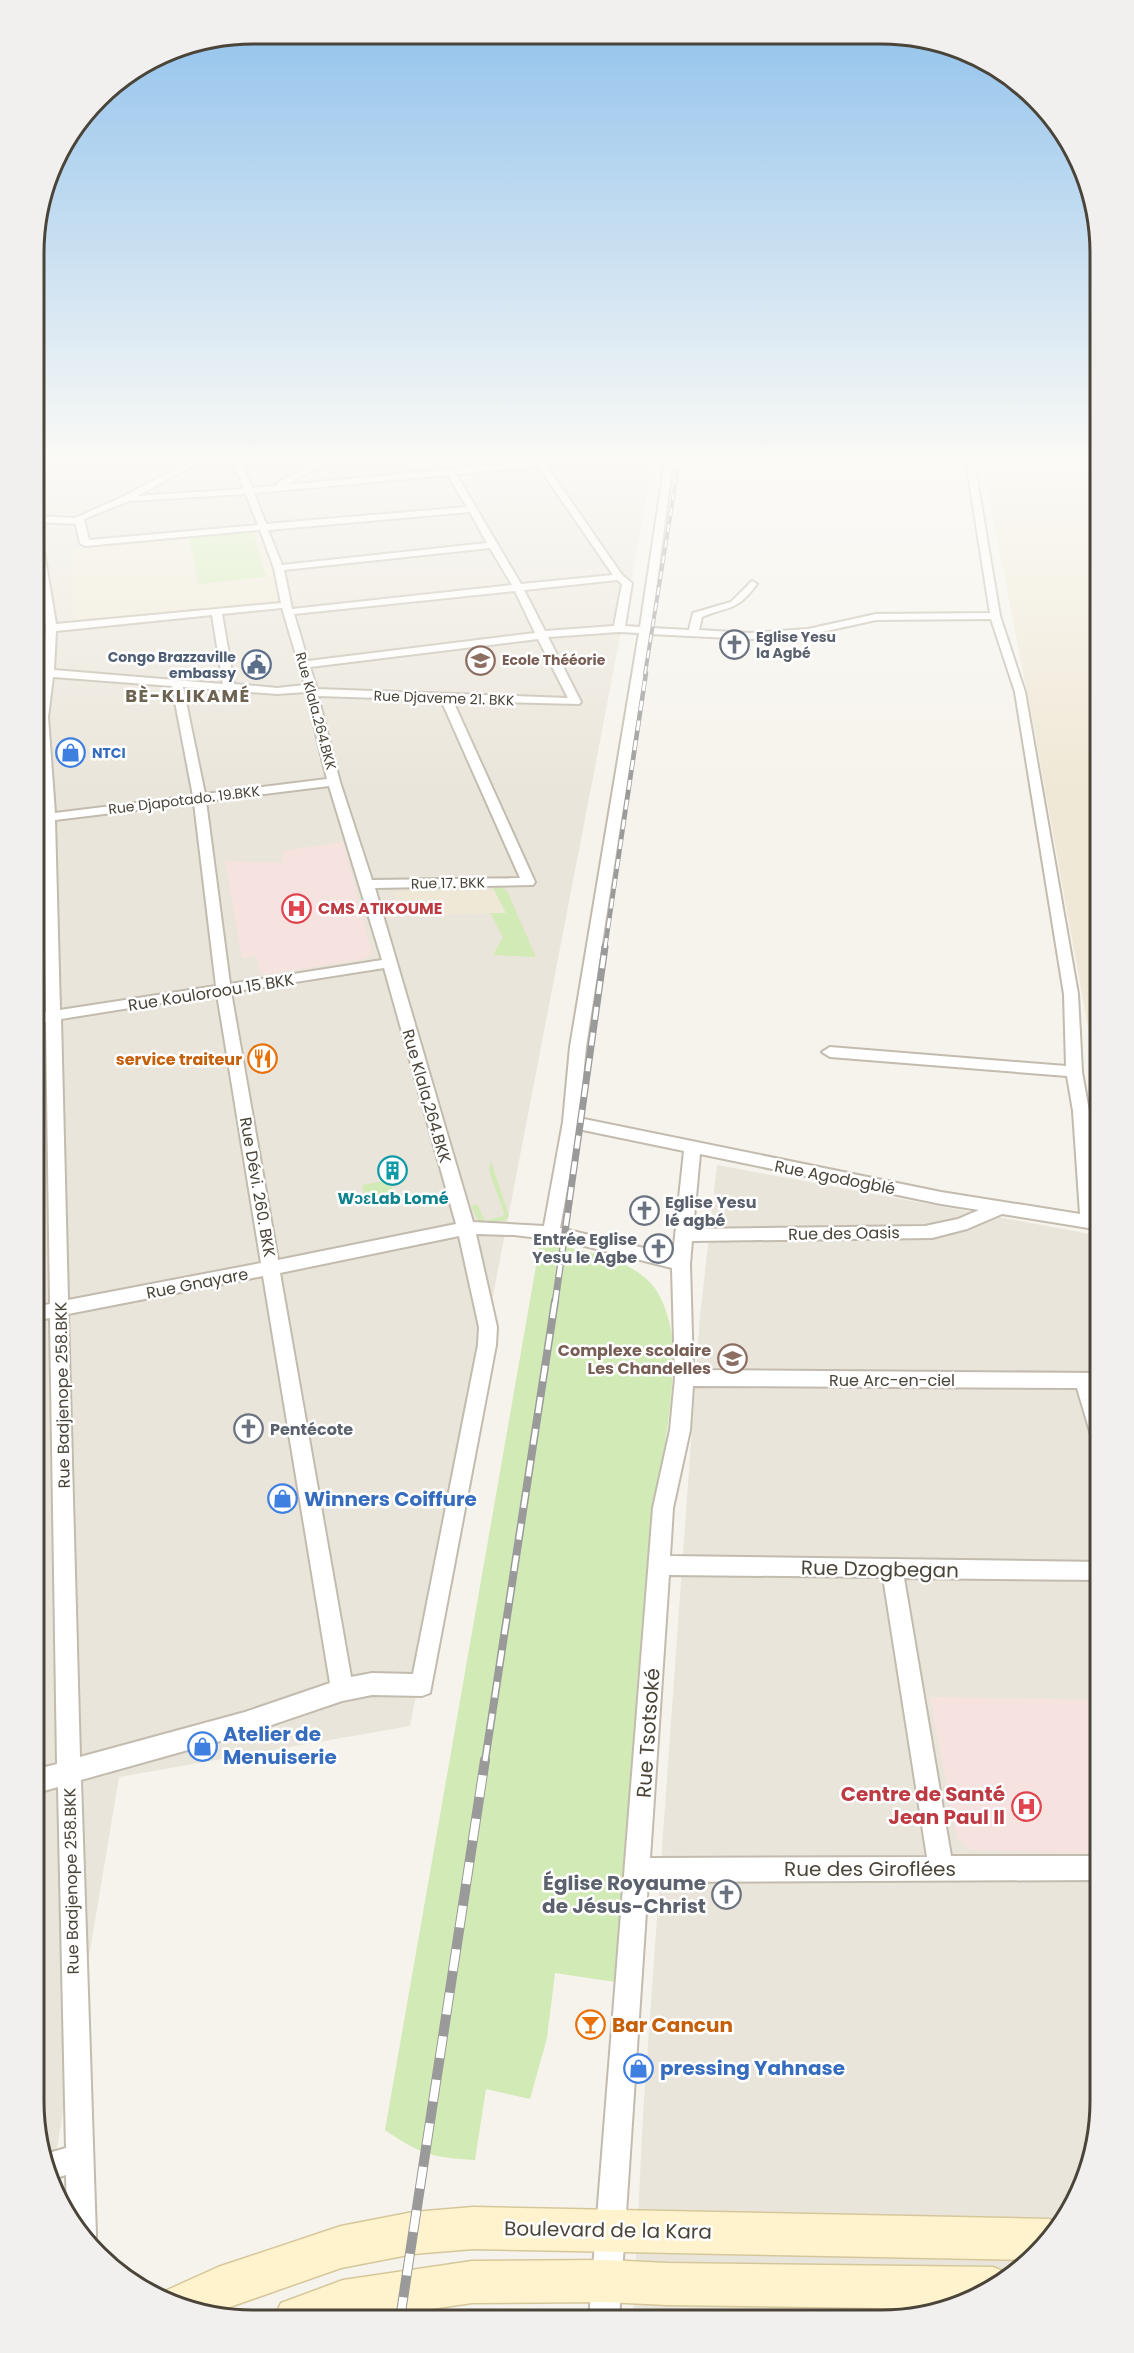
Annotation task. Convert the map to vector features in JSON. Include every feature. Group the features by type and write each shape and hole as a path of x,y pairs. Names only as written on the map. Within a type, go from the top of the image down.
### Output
{"main road":[{"name":"Boulevard de la Kara","path":"193,2300 218,2288 356,2243 413,2233 473,2228 1036,2240"},
{"path":"320,2310 357,2298 472,2282 605,2300 667,2284 974,2288"}],"street":[{"name":"Rue Klala.264.BKK","path":"280,571 287,608 312,690 334,782 367,884 389,963"},
{"path":"508,571 543,635"},
{"path":"615,571 627,583 619,629"},
{"path":"655,571 578,1047 571,1122 551,1233 681,1264"},
{"path":"989,571 995,616 1020,693 1044,828 1071,994 1074,1072 1090,1182"},
{"path":"51,628 216,611 287,608 619,577"},
{"path":"693,634 697,615 708,609 729,607 740,599 752,584"},
{"path":"216,611 229,687"},
{"name":"Rue Badjenope 258.BKK","path":"44,614 51,628 44,659"},
{"path":"304,665 581,630 619,629 750,636 808,632 876,617 995,616"},
{"name":"Rue Djaveme 21. BKK","path":"44,672 277,692 312,690 446,698 575,702 543,635"},
{"name":"Rue Dévi. 260. BKK","path":"177,684 200,799 224,991 342,1690"},
{"name":"Rue 17. BKK","path":"367,884 528,882 446,698"},
{"name":"Rue Djapotado. 19.BKK","path":"44,818 334,782"},
{"name":"Rue Badjenope 258.BKK","path":"44,864 54,1016 69,1773 81,2219"},
{"name":"Rue Kouloroou 15 BKK","path":"44,1017 224,991 389,963"},
{"name":"Rue Klala,264.BKK","path":"342,1690 372,1684 422,1685 487,1345 488,1327 466,1228 389,963"},
{"path":"830,1052 1074,1072"},
{"name":"Rue Agodogblé","path":"571,1122 1000,1208 1090,1221"},
{"name":"Rue Tsotsoké","path":"605,2300 639,1870 663,1508 680,1430 684,1378 681,1264 692,1148"},
{"name":"Rue des Oasis","path":"684,1233 684,1235 932,1232 931,1230 961,1225 1000,1208"},
{"name":"Rue Gnayare","path":"44,1312 466,1228 514,1229 551,1233"},
{"name":"Rue Arc-en-ciel","path":"684,1378 1090,1381"},
{"name":"Rue Dzogbegan","path":"659,1565 1090,1571"},
{"path":"892,1570 941,1869"},
{"path":"44,1779 245,1723 342,1690"},
{"name":"Rue des Giroflées","path":"639,1870 1090,1869"},
{"path":"54,2165 78,2158"}],"shaded area":[{"path":"44,571 633,571 410,1726 119,1777 54,2164 45,2127 44,2100"},
{"path":"72,571 274,571 283,601 71,623"},
{"path":"1003,571 1090,571 1090,1038"},
{"name":"CMS ATIKOUME","path":"343,842 372,954 365,959 261,975 256,956 242,958 225,861 283,863 283,851"},
{"path":"494,890 506,913 400,915 393,892"},
{"path":"717,1165 1090,1234 1090,2114 1086,2141 1069,2193 1047,2228 1029,2248 1009,2266 974,2288 922,2305 881,2310 633,2310 643,2115 700,1316"},
{"name":"Complexe scolaire Les Chandelles","path":"718,1351 745,1352 745,1367 719,1366"},
{"name":"Centre de Santé Jean Paul II","path":"930,1697 1090,1700 1090,1854 971,1850 957,1839"}],"green space":[{"path":"196,571 264,571 266,577 199,584"},
{"path":"502,887 507,891 536,957 493,955 503,937 490,913 506,913 493,888"},
{"path":"491,1161 509,1216 505,1220 481,1226 471,1206 477,1204 485,1221 503,1216 504,1213 489,1171"},
{"path":"390,1180 394,1196 366,1201 362,1185"},
{"path":"540,1243 605,1257 636,1271 649,1281 658,1293 666,1311 671,1331 673,1362 671,1396 648,1566 615,1982 555,1973 547,2038 530,2099 486,2089 475,2160 461,2159 437,2156 418,2150 385,2130"}],"railway":[{"path":"645,674 661,571"},
{"path":"605,948 646,673"},
{"path":"555,1303 605,947"},
{"path":"485,1761 555,1301"},
{"path":"401,2310 485,1760"}],"place":[{"name":"Eglise Yesu la Agbé","path":"735,645"},
{"name":"Ecole Thééorie","path":"481,660"},
{"name":"Congo Brazzaville embassy","path":"257,665"},
{"name":"NTCI","path":"71,753"},
{"name":"CMS ATIKOUME","path":"297,908"},
{"name":"service traiteur","path":"263,1059"},
{"name":"WɔɛLab Lomé","path":"393,1170"},
{"name":"Eglise Yesu lé agbé","path":"644,1211"},
{"name":"Entrée Eglise Yesu le Agbe","path":"658,1248"},
{"name":"Complexe scolaire Les Chandelles","path":"732,1359"},
{"name":"Pentécote","path":"249,1429"},
{"name":"Winners Coiffure","path":"283,1499"},
{"name":"Atelier de Menuiserie","path":"202,1746"},
{"name":"Centre de Santé Jean Paul II","path":"1026,1806"},
{"name":"Église Royaume de Jésus-Christ","path":"727,1895"},
{"name":"Bar Cancun","path":"591,2025"},
{"name":"pressing Yahnase","path":"639,2068"}],"district":[{"name":"BÈ-KLIKAMÉ","path":"188,696"}]}
